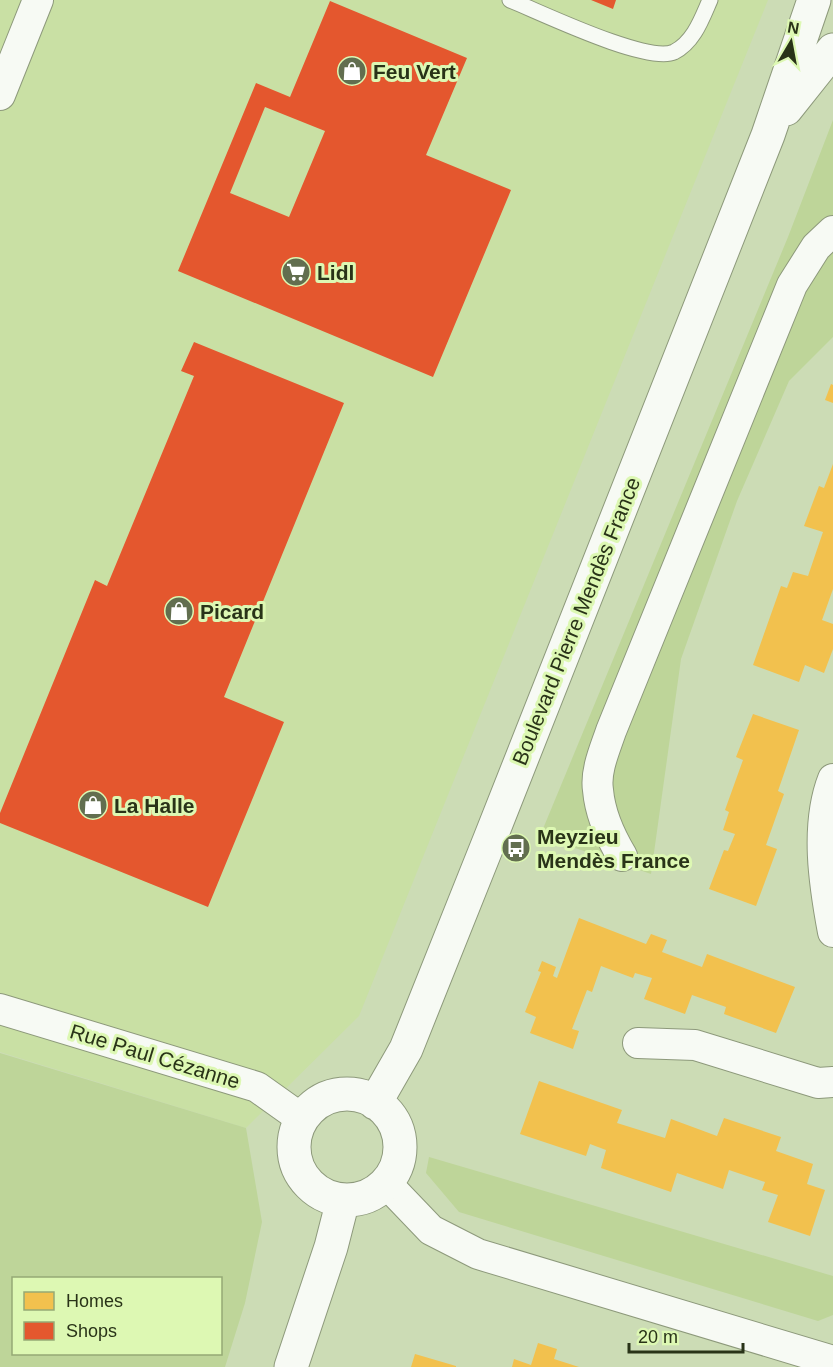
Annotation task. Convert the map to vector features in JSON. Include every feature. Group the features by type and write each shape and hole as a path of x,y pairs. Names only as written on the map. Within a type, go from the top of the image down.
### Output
{"street":[{"path":"0,95 38,0"},
{"name":"Boulevard Pierre Mendès France","path":"375,1103 406,1049 768,135 814,0"},
{"name":"Boulevard Pierre Mendès France","path":"768,135 803,86 833,50"},
{"path":"622,856 610,835 597,789 611,731 792,285 816,248 833,231"},
{"path":"833,779 822,840 833,932"},
{"name":"Rue Paul Cézanne","path":"0,1009 257,1087 302,1119"},
{"path":"638,1043 694,1045 818,1083 833,1082"},
{"path":"343,1095 360,1096 375,1103 388,1115 397,1131 399,1149 396,1167 386,1183 374,1193 359,1199 343,1200 325,1196 310,1186 299,1171 294,1154 295,1136 302,1119 327,1098 343,1095"},
{"path":"386,1183 431,1230 478,1254 833,1361"},
{"path":"291,1367 331,1247 343,1200"}],"lane":[{"path":"510,0 602,38 654,55 673,52 690,39 710,0"}],"shaded area":[{"path":"0,0 768,0 359,1016 246,1128 0,1052"},
{"path":"833,120 833,337 789,381 737,501 681,659 651,874 540,836 788,237"},
{"path":"0,1053 246,1128 262,1222 245,1303 225,1367 0,1367"},
{"path":"429,1157 833,1276 833,1315 818,1321 459,1212 426,1173"}],"building: Homes":[{"path":"831,384 833,385 833,403 825,400"},
{"path":"833,464 833,589 822,620 833,624 833,649 824,673 805,665 799,682 753,665 781,586 787,588 793,572 808,576 823,532 804,526 819,486 824,488"},
{"path":"753,714 799,730 778,791 784,794 766,845 777,849 756,906 709,889 724,850 728,851 735,834 723,830 729,812 725,810 743,760 736,757"},
{"path":"579,918 646,944 651,934 667,940 662,952 702,967 707,954 795,987 776,1033 724,1014 726,1007 692,995 685,1014 644,999 652,978 635,973 633,978 601,966 592,992 587,990 572,1029 579,1031 573,1049 530,1033 536,1017 525,1012 541,972 538,971 542,961 556,967 553,976 557,978"},
{"path":"539,1081 622,1110 617,1123 665,1138 671,1119 717,1136 724,1118 781,1137 776,1151 813,1164 807,1184 825,1190 810,1236 768,1222 778,1195 762,1190 765,1182 729,1170 723,1189 677,1173 671,1192 601,1168 606,1150 590,1144 586,1156 520,1134"},
{"path":"538,1343 557,1349 554,1359 579,1367 512,1367 514,1359 531,1365"},
{"path":"415,1354 456,1366 456,1367 411,1367"}],"building: Shops":[{"path":"591,0 616,0 613,9"},
{"path":"330,1 467,58 426,155 511,190 433,377 178,271 256,83 290,97","holes":["265,107 325,131 289,217 230,193"]},
{"path":"194,342 344,403 224,697 284,722 208,907 0,823 0,813 95,580 107,586 194,376 181,371"}],"place":[{"name":"Feu Vert","path":"352,71"},
{"name":"Lidl","path":"296,272"},
{"name":"Picard","path":"179,611"},
{"name":"La Halle","path":"93,805"},
{"name":"Meyzieu Mendès France","path":"516,848"}]}
